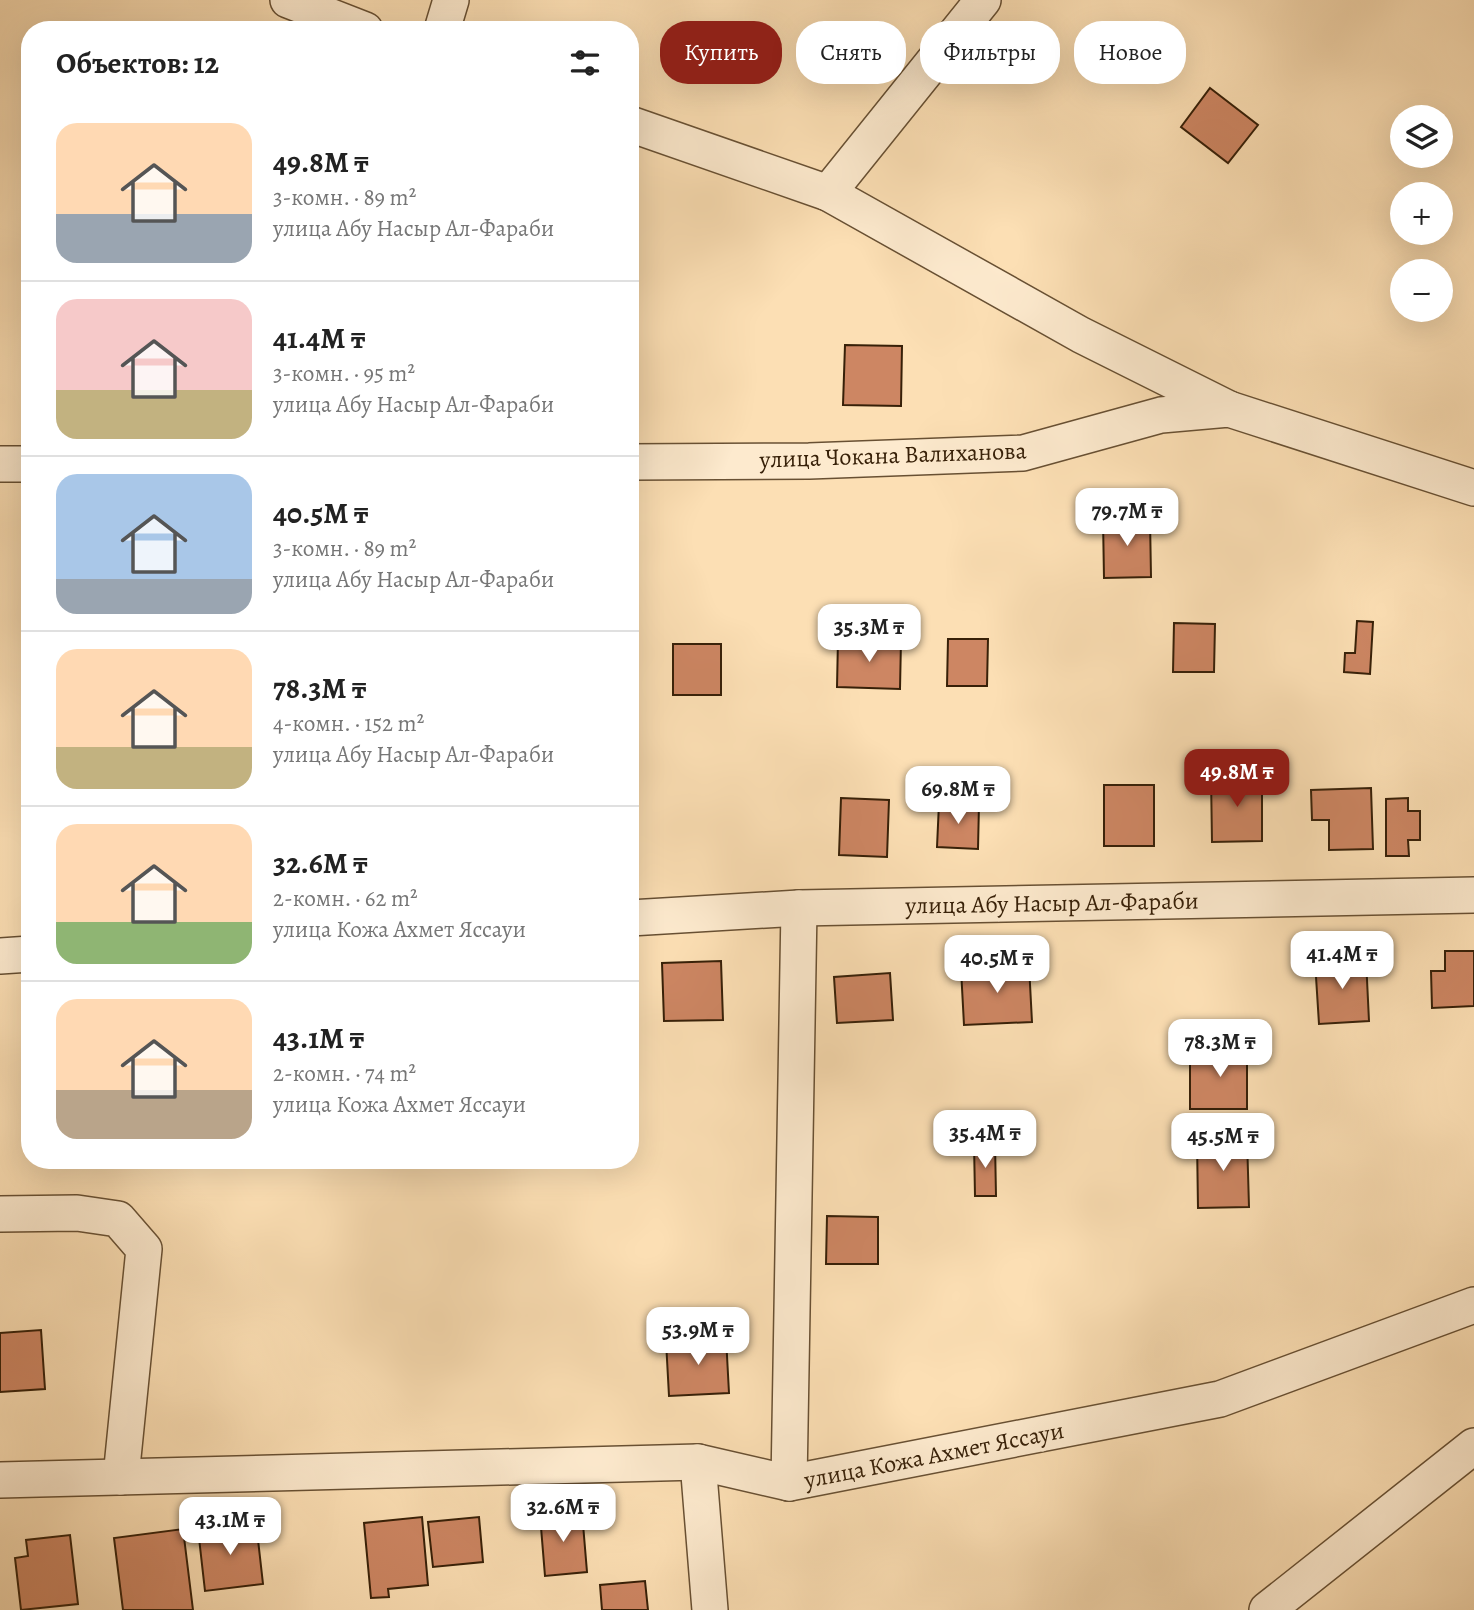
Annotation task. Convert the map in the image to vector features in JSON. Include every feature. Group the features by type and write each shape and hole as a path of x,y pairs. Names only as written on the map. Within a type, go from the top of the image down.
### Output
{"street":[{"path":"288,0 342,21"},
{"path":"445,21 451,0"},
{"path":"828,192 983,0"},
{"path":"639,127 828,192 1081,335 1228,409"},
{"name":"улица Чокана Валиханова","path":"639,462 809,461 1023,453 1161,415 1228,409 1474,488"},
{"path":"0,464 21,464"},
{"name":"улица Абу Насыр Ал-Фараби","path":"639,917 799,908 1474,895"},
{"path":"789,1483 799,908"},
{"path":"0,956 21,955"},
{"path":"0,1214 77,1213 118,1219 145,1249 121,1477"},
{"name":"улица Кожа Ахмет Яссауи","path":"0,1480 698,1462 789,1483 1220,1399 1474,1305"},
{"path":"1267,1610 1474,1446"},
{"path":"698,1462 709,1610"}],"building":[{"path":"1210,88 1258,125 1228,163 1181,127"},
{"path":"845,345 902,346 901,406 843,405"},
{"path":"1103,519 1150,519 1151,577 1104,578"},
{"path":"1357,621 1373,622 1370,674 1344,672 1345,653 1355,653"},
{"path":"1174,623 1215,624 1214,672 1173,672"},
{"path":"838,639 901,640 900,689 837,687"},
{"path":"948,639 988,639 987,686 947,686"},
{"path":"673,644 721,644 721,695 673,695"},
{"path":"1211,776 1262,776 1262,841 1212,842"},
{"path":"1104,785 1154,785 1154,846 1104,846"},
{"path":"1371,788 1373,849 1329,850 1329,820 1312,820 1311,790"},
{"path":"841,798 889,800 887,857 839,855"},
{"path":"1408,798 1408,811 1420,811 1420,840 1408,840 1409,856 1386,856 1386,799"},
{"path":"939,803 979,804 978,849 937,847"},
{"path":"1445,951 1474,951 1474,1006 1432,1008 1431,971 1445,971"},
{"path":"1366,959 1369,1021 1319,1024 1315,961"},
{"path":"721,961 723,1020 664,1021 662,963"},
{"path":"1029,965 1032,1022 964,1025 961,969"},
{"path":"890,973 893,1020 837,1023 834,977"},
{"path":"1208,1046 1247,1046 1247,1109 1190,1109 1190,1056 1208,1056"},
{"path":"1247,1138 1249,1207 1198,1208 1197,1140"},
{"path":"974,1143 995,1143 996,1196 975,1196"},
{"path":"827,1216 878,1217 878,1264 826,1264"},
{"path":"41,1330 45,1389 0,1392 0,1333"},
{"path":"726,1337 729,1393 669,1396 666,1341"},
{"path":"582,1512 587,1572 545,1576 540,1515"},
{"path":"422,1517 428,1585 388,1589 389,1597 371,1598 364,1523"},
{"path":"479,1517 483,1562 433,1567 428,1522"},
{"path":"256,1522 263,1584 205,1591 198,1529"},
{"path":"183,1529 193,1610 123,1610 114,1538"},
{"path":"70,1535 78,1604 21,1610 15,1558 28,1556 26,1540"},
{"path":"645,1581 648,1610 602,1610 600,1585"}]}
